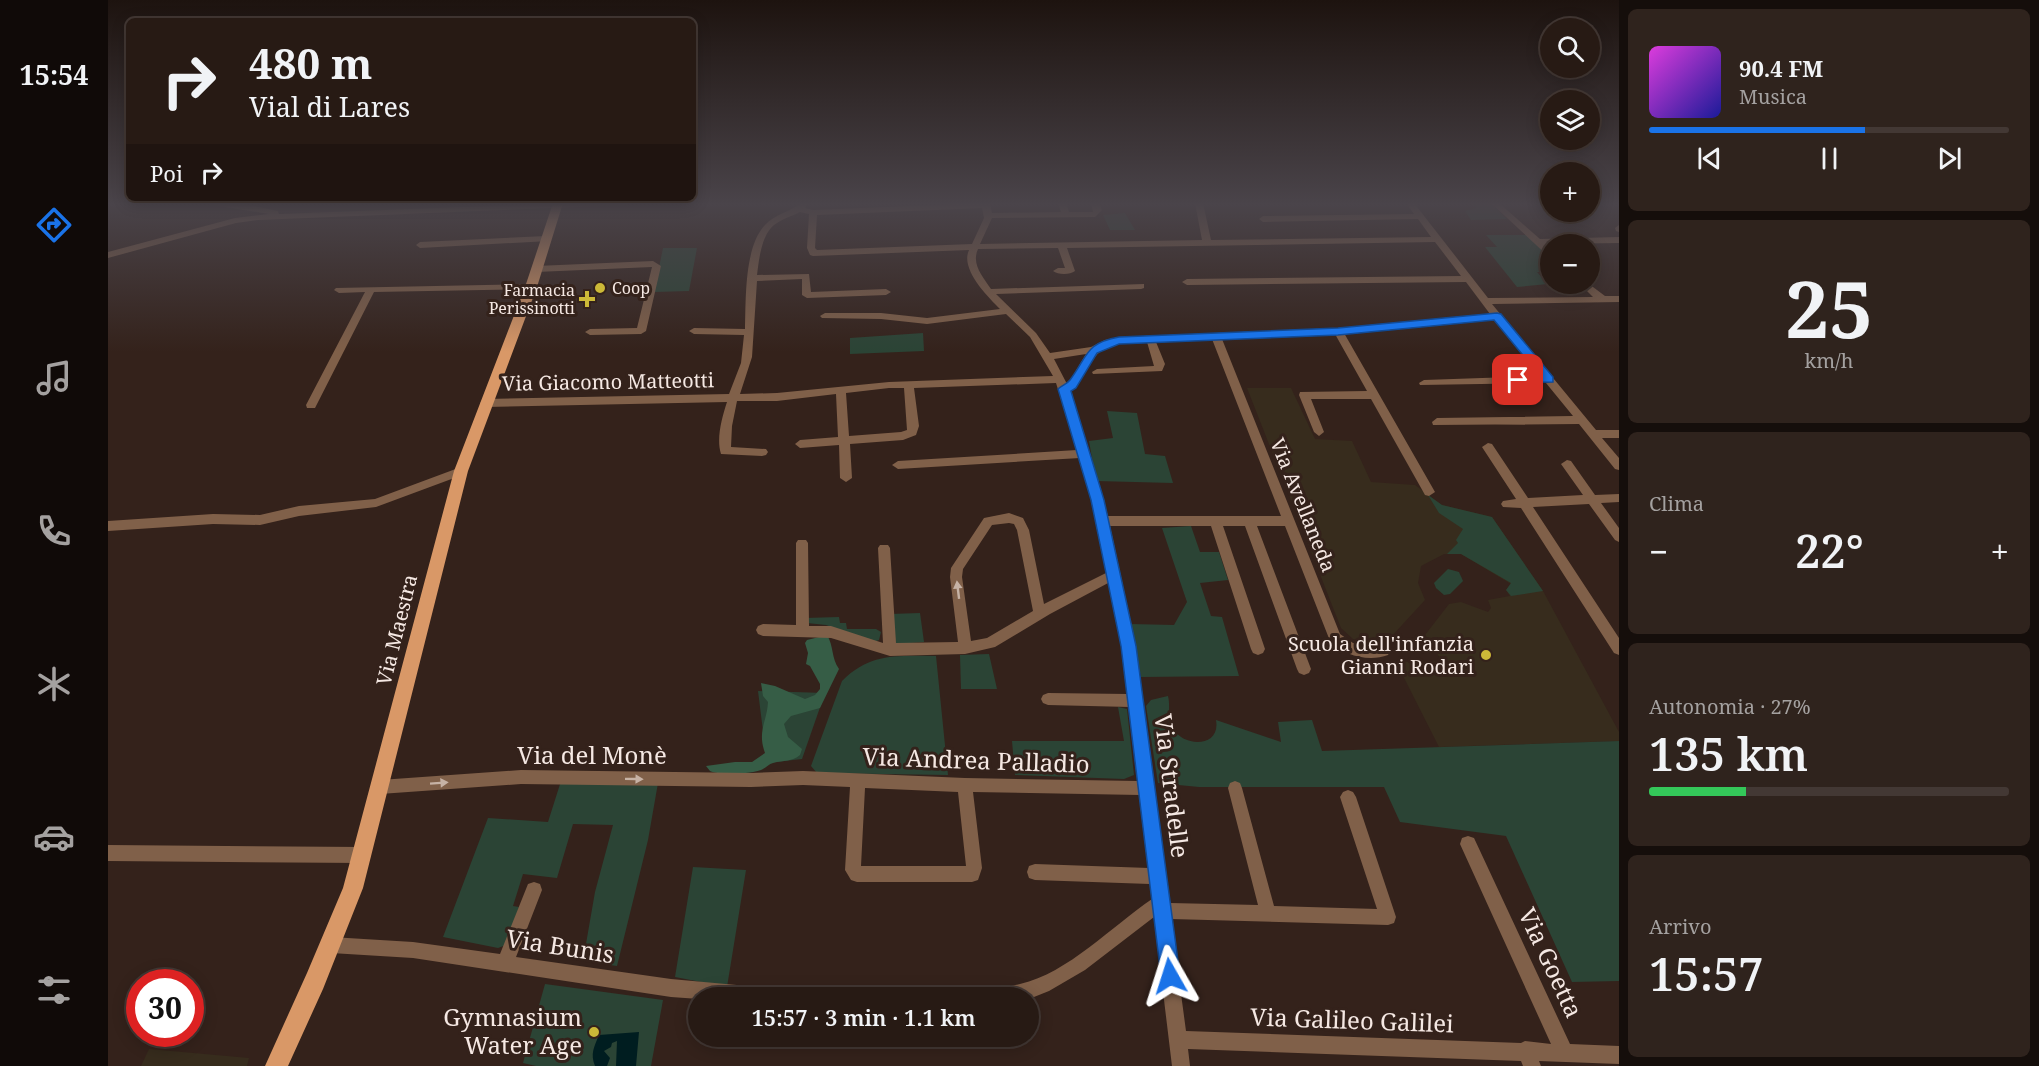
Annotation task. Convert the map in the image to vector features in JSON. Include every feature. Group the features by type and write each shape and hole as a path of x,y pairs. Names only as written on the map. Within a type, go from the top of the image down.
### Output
{"main road":[{"name":"Via Maestra","path":"276,1066 331,945 363,855 429,589 461,471 484,403 531,287 541,253"}],"street":[{"name":"Via Giacomo Matteotti","path":"760,253 753,278 750,332 743,375 733,398 725,437 725,451 762,452"},
{"name":"Via Stradelle","path":"972,253 972,266 980,282 1033,335 1049,356 1062,384 1103,521 1129,646 1181,1066"},
{"path":"1058,271 1070,271 1064,253"},
{"path":"1448,253 1619,466"},
{"path":"536,269 653,264 657,266 641,331 590,332"},
{"path":"753,278 806,276 807,295 886,292"},
{"path":"1187,282 1468,279"},
{"path":"988,292 1141,286"},
{"path":"339,290 531,287"},
{"path":"311,405 370,291"},
{"path":"1596,294 1602,299"},
{"path":"1485,301 1619,299"},
{"path":"825,316 881,316 927,321 994,315 1008,311"},
{"path":"1049,356 1093,350 1108,342 1149,338 1338,331 1497,316"},
{"path":"694,331 750,332"},
{"path":"1338,331 1429,492"},
{"name":"Via Avellaneda","path":"1216,337 1335,637 1340,645 1354,650 1383,651"},
{"path":"1097,372 1158,369 1160,364 1149,338"},
{"path":"733,398 777,397 909,385 1062,384 1072,386 1093,350"},
{"path":"1424,383 1549,379"},
{"path":"800,444 903,436 912,432 914,426 909,385"},
{"path":"841,390 846,478"},
{"path":"1319,432 1304,395 1375,395"},
{"name":"Via Giacomo Matteotti","path":"484,403 733,398"},
{"path":"1437,422 1583,420"},
{"path":"1594,434 1619,434"},
{"path":"1488,447 1619,649"},
{"path":"954,455 1082,451"},
{"path":"898,465 1082,451"},
{"path":"1567,464 1619,537"},
{"path":"108,526 213,519 261,520 299,511 376,503 461,471"},
{"path":"1507,504 1619,498"},
{"path":"965,648 956,577 957,568 988,521 999,518 1019,521 1023,530 1040,614"},
{"path":"1250,520 1304,669"},
{"path":"1103,521 1288,521"},
{"path":"1215,521 1258,649"},
{"path":"802,543 803,631"},
{"path":"884,548 890,650"},
{"path":"763,630 831,632 890,650 965,648 990,643 1115,574"},
{"name":"Via Stradelle","path":"1048,699 1136,701"},
{"name":"Via del Monè","path":"380,787 521,777 751,780 803,778"},
{"name":"Via Andrea Palladio","path":"803,778 965,785 1148,788"},
{"path":"858,781 854,870 857,874 972,874 974,868 965,785"},
{"path":"1235,788 1268,913"},
{"path":"1034,987 1077,966 1139,917 1163,906 1268,913 1388,917 1348,797"},
{"name":"Via Goetta","path":"1468,844 1565,1054"},
{"path":"108,853 363,855"},
{"name":"Via Stradelle","path":"1035,872 1159,876"},
{"path":"505,963 534,890"},
{"name":"Via Bunis","path":"331,945 413,950 688,990"},
{"name":"Via Galileo Galilei","path":"1177,1040 1528,1058 1565,1054"},
{"path":"1565,1054 1619,1055"}],"shaded area":[{"path":"1247,388 1291,388 1315,439 1352,441 1371,482 1415,485 1442,505 1492,517 1543,591 1619,732 1619,741 1439,747 1396,662 1442,661 1425,635 1449,604 1461,602 1488,612 1491,608 1488,600 1510,596 1506,590 1511,584 1461,554 1444,554 1421,566 1418,583 1425,600 1391,637 1371,642 1353,639 1341,628"},
{"path":"149,1049 249,1058 247,1066 141,1066"}],"green space":[{"path":"662,253 696,253 689,291 654,292"},
{"path":"1490,253 1540,253 1540,272 1537,272 1540,275 1540,285 1517,287"},
{"path":"923,333 924,351 850,354 850,338"},
{"path":"1107,411 1137,413 1145,454 1165,456 1173,483 1096,481 1089,441 1113,438"},
{"path":"1428,495 1442,505 1492,517 1543,591 1511,596 1506,590 1511,583 1461,554 1447,554 1458,543 1456,540 1463,529 1439,513"},
{"path":"1191,526 1200,552 1219,552 1228,580 1200,583 1211,616 1222,617 1239,676 1141,677 1130,624 1174,625 1187,602 1162,528"},
{"path":"1448,569 1459,572 1463,581 1450,594 1444,595 1434,583"},
{"path":"920,613 924,642 896,644 890,614"},
{"path":"839,617 840,623 846,623 847,629 876,629 881,632 879,640 874,642 826,625 807,623 805,618"},
{"path":"827,635 839,669 820,708 791,716 784,724 788,737 802,749 800,755 750,773 728,774 710,771 706,766 752,762 765,753 762,732 768,702 763,696 761,683 775,686 805,699 815,695 820,689 820,684 810,666 806,664 808,653 805,643 807,640"},
{"path":"989,654 997,689 961,689 960,655"},
{"path":"898,656 936,656 948,775 817,773 811,766 842,681 875,660"},
{"path":"758,691 825,693 802,759 767,763"},
{"path":"1168,696 1173,729 1178,735 1193,742 1208,740 1216,729 1216,720 1281,742 1278,722 1312,720 1322,751 1619,741 1619,981 1572,982 1506,836 1400,822 1384,787 1199,787 1158,783 1146,706 1151,700"},
{"path":"1118,707 1127,709 1134,775 1124,779 1015,775 1012,741 1124,741"},
{"path":"561,781 658,783 648,840 617,966 583,961 595,892 613,825 573,824 557,878 523,874 513,906 519,907 506,945 498,948 443,937 488,818 548,822"},
{"path":"693,867 746,870 727,987 675,977"},
{"name":"Gymnasium Water Age","path":"545,984 663,1000 651,1066 536,1066 523,1063"}],"water":[{"path":"639,1032 636,1066 616,1066 617,1041 604,1051 610,1058 607,1066 595,1066 593,1054 599,1035"}],"place":[{"name":"Coop","path":"600,288"},
{"name":"Farmacia Perissinotti","path":"587,299"},
{"name":"Scuola dell'infanzia Gianni Rodari","path":"1486,655"},
{"name":"Gymnasium Water Age","path":"594,1032"}],"route":[{"path":"1170,976 1129,646 1098,500 1082,454 1064,389 1072,386 1093,350 1108,342 1119,340 1338,331 1497,316 1549,379 1518,380"}]}
